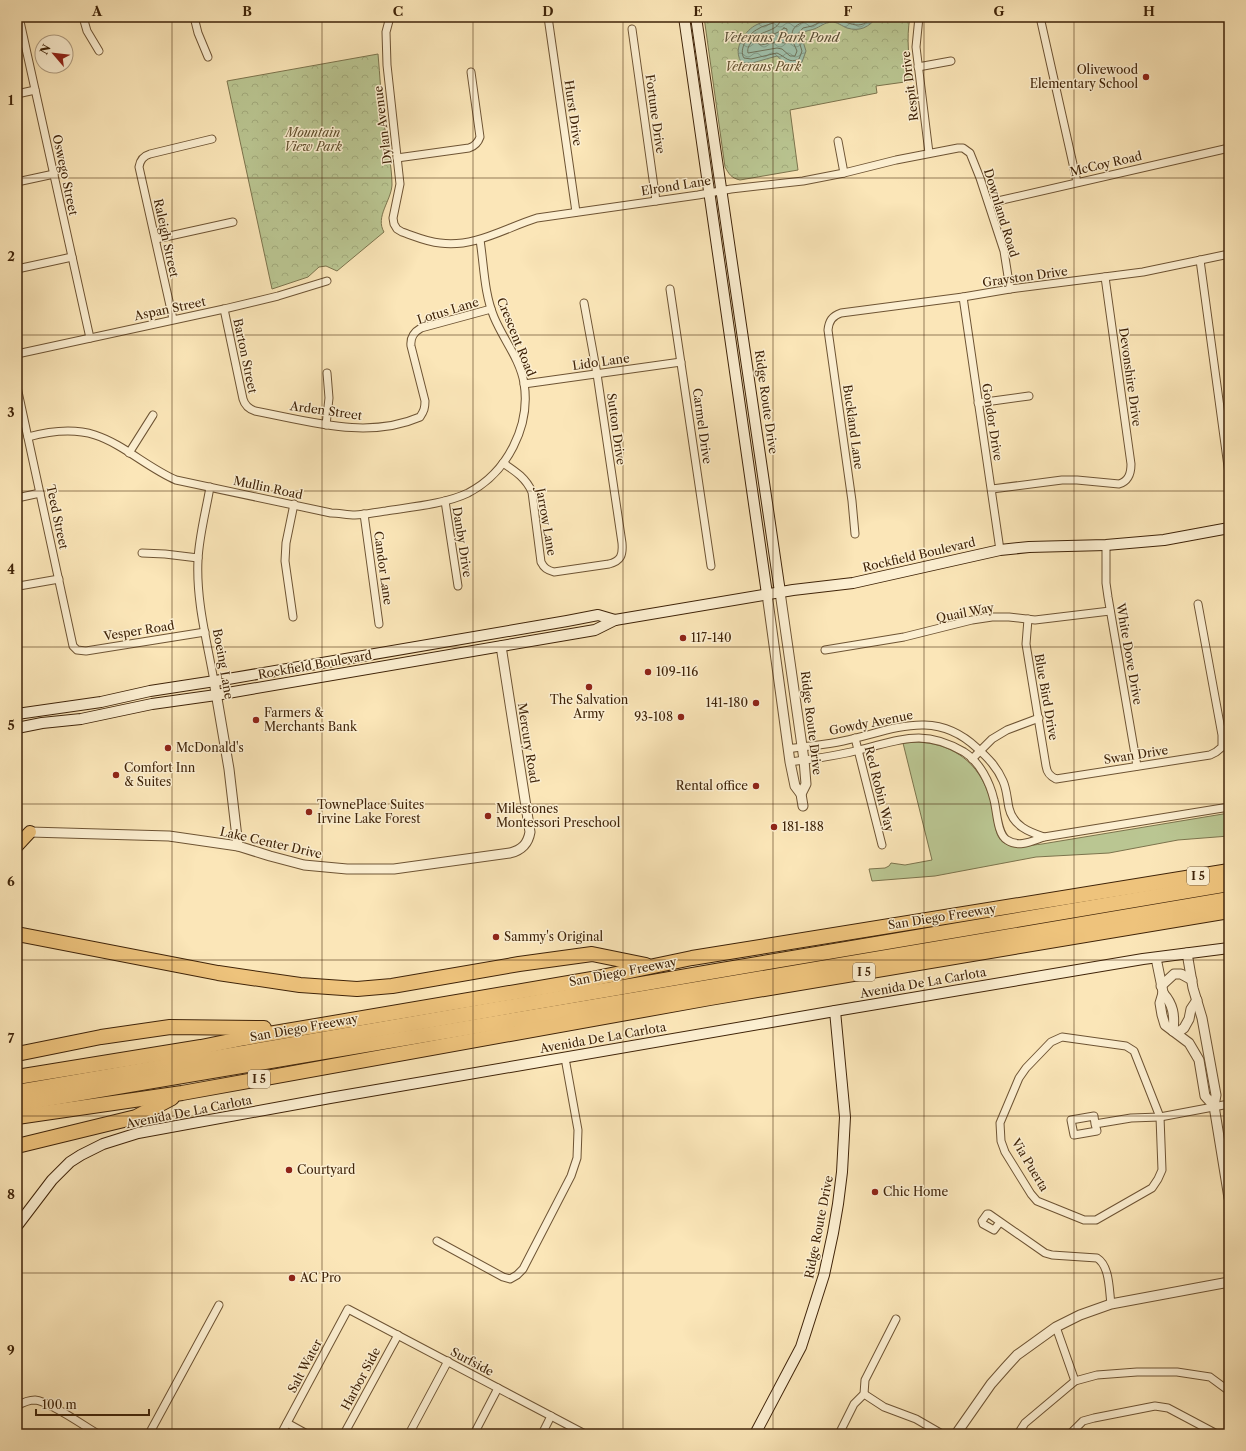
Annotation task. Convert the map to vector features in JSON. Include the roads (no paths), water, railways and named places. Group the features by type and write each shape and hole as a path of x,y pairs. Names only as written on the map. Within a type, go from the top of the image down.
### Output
{"highway":[{"name":"San Diego Freeway","path":"17,1077 201,1047 584,980 650,966 1229,871"},
{"path":"17,1092 1229,884"},
{"path":"17,1104 1229,899"},
{"name":"I 5","path":"17,1117 182,1093 710,998 1229,911"},
{"path":"17,934 218,973 300,985 350,989 392,986 520,964 592,954 650,966"},
{"path":"17,1054 170,1027 298,1029"},
{"path":"17,1146 136,1117 182,1093"}],"main road":[{"name":"Ridge Route Drive","path":"684,17 767,594"},
{"name":"Ridge Route Drive","path":"696,17 780,592"},
{"name":"Rockfield Boulevard","path":"17,728 42,723 81,719 152,704 216,695 595,630 615,620 767,594 853,583 1000,550 1029,546 1106,545 1164,540 1229,528"},
{"name":"Rockfield Boulevard","path":"17,714 101,702 150,692 598,615 615,620"},
{"path":"501,646 510,631"},
{"path":"17,846 30,832"},
{"name":"Avenida De La Carlota","path":"17,1226 61,1170 81,1155 103,1144 138,1133 835,1011 1187,953 1229,948"},
{"name":"Ridge Route Drive","path":"756,1434 801,1348 824,1275 830,1249 839,1196 845,1117 835,1011"}],"street":[{"name":"Oswego Street","path":"19,17 90,338"},
{"path":"83,17 87,32 99,51"},
{"path":"194,17 198,33 208,57"},
{"name":"Dylan Avenue","path":"390,17 386,32 386,65 400,184 393,218 397,229"},
{"name":"Hurst Drive","path":"548,17 576,212"},
{"name":"Respit Drive","path":"919,17 916,47 929,153"},
{"path":"1040,17 1078,182"},
{"name":"Fortune Drive","path":"632,29 656,201"},
{"path":"918,67 951,61"},
{"path":"397,158 469,148 478,142 480,137 471,72"},
{"path":"17,94 35,90"},
{"name":"Raleigh Street","path":"173,319 139,167 140,161 144,156 150,154 212,140"},
{"path":"838,142 844,173"},
{"name":"Elrond Lane","path":"397,229 417,237 440,243 464,243 480,240 537,218 722,190 803,181 929,153 963,148"},
{"name":"Downland Road","path":"963,148 971,156 989,203 1004,251 1010,289"},
{"name":"McCoy Road","path":"989,203 1229,148"},
{"path":"17,182 54,174"},
{"path":"156,239 233,222"},
{"name":"Crescent Road","path":"480,240 491,309 519,367 524,384 524,410 519,437 503,463"},
{"name":"Grayston Drive","path":"829,324 831,319 836,314 841,313 1143,272 1229,254"},
{"path":"17,269 72,257"},
{"path":"1200,260 1229,474"},
{"name":"Devonshire Drive","path":"992,489 1062,480 1119,484 1126,480 1130,473 1131,464 1105,277"},
{"name":"Aspan Street","path":"17,354 224,309 278,296 326,281"},
{"name":"Carmel Drive","path":"670,289 711,566"},
{"name":"Gondor Drive","path":"963,297 1000,550"},
{"name":"Sutton Drive","path":"547,570 554,572 609,564 620,558 622,551 597,374 584,303"},
{"name":"Barton Street","path":"224,309 243,399 247,407"},
{"name":"Lotus Lane","path":"424,412 426,407 411,346 412,336 421,328 491,309"},
{"name":"Buckland Lane","path":"829,324 828,330 852,501 855,534"},
{"name":"Lido Lane","path":"524,384 681,362"},
{"path":"326,425 329,398 327,373"},
{"name":"Teed Street","path":"17,387 19,409 28,437 73,646 77,650"},
{"path":"978,403 1029,396"},
{"name":"Arden Street","path":"247,407 255,411 326,425 350,428 385,426 415,418 424,412"},
{"path":"129,453 153,415"},
{"name":"Mullin Road","path":"28,437 58,431 83,432 107,440 176,480 331,512 356,515 445,501 460,496 473,490 491,477 503,463"},
{"name":"Jarrow Lane","path":"503,463 524,479 530,486 541,562 547,570"},
{"name":"Boeing Lane","path":"210,487 198,558 198,591 229,769 238,846"},
{"path":"17,498 40,493"},
{"name":"Danby Drive","path":"445,501 458,586"},
{"path":"293,616 285,561 286,543 294,504"},
{"name":"Candor Lane","path":"364,514 379,624"},
{"name":"White Dove Drive","path":"1106,545 1106,583 1137,766"},
{"path":"142,553 198,558"},
{"path":"19,586 59,579"},
{"name":"Ridge Route Drive","path":"767,594 790,762 795,786 801,794 806,784 804,760 780,592"},
{"name":"Swan Drive","path":"1051,777 1056,779 1210,756 1222,747 1222,735 1198,604"},
{"name":"Quail Way","path":"825,650 904,637 978,619 1009,617 1044,619 1110,611"},
{"name":"Blue Bird Drive","path":"1028,619 1026,644 1047,772 1051,777"},
{"name":"Vesper Road","path":"77,650 86,651 205,632"},
{"name":"Mercury Road","path":"501,646 530,832 527,843"},
{"path":"972,759 992,739 1007,730 1039,718"},
{"name":"Gowdy Avenue","path":"788,748 842,741 908,725 925,724 959,734 970,741 996,767 1003,782 1014,820 1028,831 1044,837"},
{"name":"Red Robin Way","path":"855,738 882,845"},
{"name":"Gowdy Avenue","path":"790,762 859,751 906,738 926,738 949,744 966,753 978,766 989,784 994,801 999,830 1005,839 1012,843 1026,844 1044,837 1229,807"},
{"path":"801,794 803,806"},
{"name":"Lake Center Drive","path":"30,832 169,836 238,846 304,865 370,870 394,869 510,853 519,850 527,843"},
{"path":"1187,953 1202,1018 1216,1095 1214,1106 1229,1198"},
{"path":"1156,958 1162,990 1160,1003 1165,1025 1189,1043 1199,1060 1205,1096 1214,1106"},
{"path":"1162,990 1174,974 1181,974 1192,980"},
{"path":"1175,1032 1184,1028 1189,1019 1191,1009 1197,1000"},
{"name":"Via Puerta","path":"1062,1037 1126,1046 1134,1051 1160,1117 1162,1170 1158,1179 1152,1188 1096,1220 1084,1220 1037,1201 1005,1152 1001,1141 1000,1123 1018,1078 1051,1042 1062,1037"},
{"path":"437,1241 503,1277 510,1279 523,1269 572,1176 577,1158 578,1130 566,1058"},
{"path":"1095,1124 1131,1118 1160,1117 1229,1104"},
{"path":"1000,1222 1045,1252 1052,1255 1097,1258 1100,1260 1105,1266 1111,1304"},
{"path":"956,1434 991,1384 1017,1355 1056,1327 1080,1315 1111,1304 1229,1282"},
{"path":"149,1434 219,1305"},
{"name":"Surfside","path":"348,1309 585,1434"},
{"name":"Salt Water","path":"281,1434 348,1309"},
{"path":"839,1434 854,1404 864,1394 865,1380 896,1318"},
{"path":"1056,1327 1075,1381"},
{"name":"Harbor Side","path":"344,1434 398,1335"},
{"path":"409,1434 448,1362"},
{"path":"1018,1434 1025,1423 1075,1381 1097,1375 1137,1372 1177,1372 1210,1377 1229,1391"},
{"path":"474,1434 498,1388"},
{"path":"864,1394 884,1407 916,1419 942,1434"},
{"path":"17,1406 34,1400 45,1403 98,1434"},
{"path":"1070,1434 1083,1421 1155,1406 1168,1408 1217,1434"},
{"path":"542,1434 551,1416"},
{"path":"287,1423 307,1434"}],"water":[{"name":"Veterans Park Pond","path":"773,17 877,17 871,24 860,29 847,28 838,23 832,22 804,32 801,35 806,51 802,62 798,64 788,64 777,56 752,63 742,63 738,53 740,43 745,34 752,27"}],"place":[{"name":"Olivewood Elementary School","path":"1146,77"},
{"name":"117-140","path":"683,638"},
{"name":"109-116","path":"648,672"},
{"name":"The Salvation Army","path":"589,687"},
{"name":"141-180","path":"756,703"},
{"name":"93-108","path":"681,717"},
{"name":"Farmers & Merchants Bank","path":"256,720"},
{"name":"McDonald's","path":"168,748"},
{"name":"Comfort Inn & Suites","path":"116,775"},
{"name":"Rental office","path":"756,786"},
{"name":"TownePlace Suites Irvine Lake Forest","path":"309,812"},
{"name":"Milestones Montessori Preschool","path":"488,816"},
{"name":"181-188","path":"774,827"},
{"name":"Sammy's Original","path":"496,937"},
{"name":"Courtyard","path":"289,1170"},
{"name":"Chic Home","path":"875,1192"},
{"name":"AC Pro","path":"292,1278"}],"park label":[{"name":"Veterans Park","path":"763,67"},
{"name":"Mountain View Park","path":"313,140"}]}
